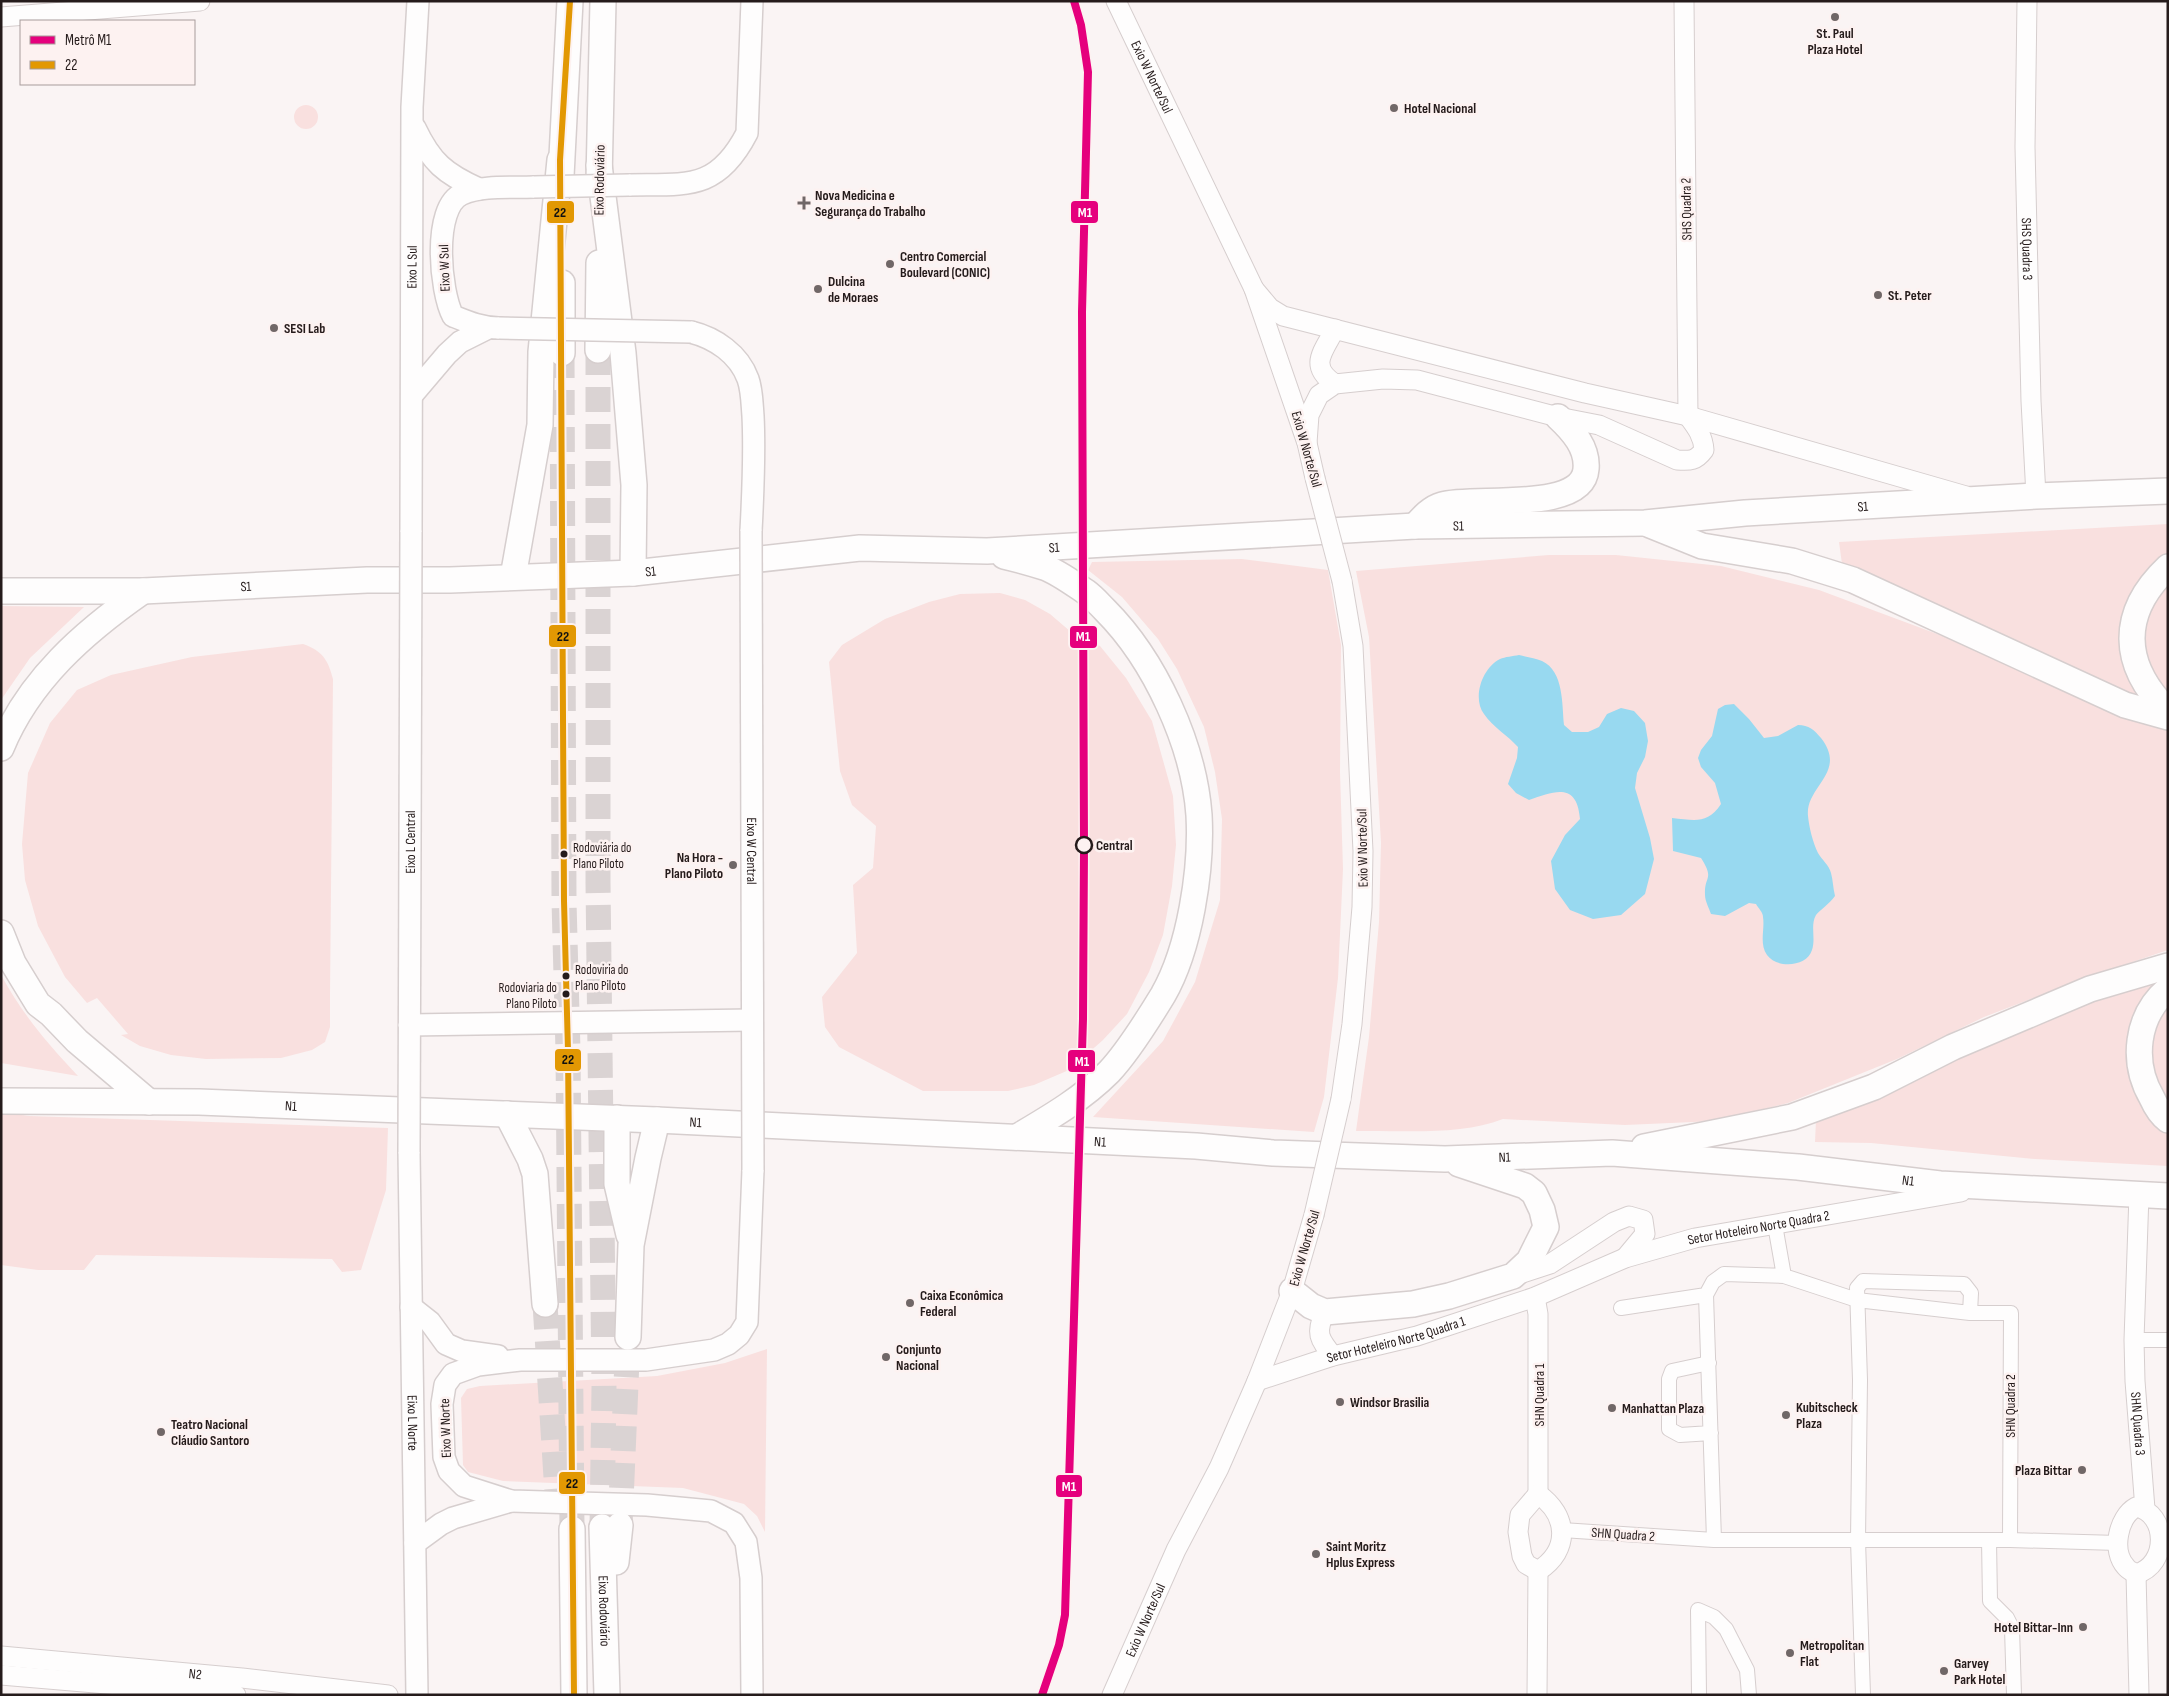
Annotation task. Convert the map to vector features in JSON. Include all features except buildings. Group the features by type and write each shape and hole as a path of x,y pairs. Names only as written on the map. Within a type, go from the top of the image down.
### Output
{"highway":[{"name":"Eixo Rodoviário","path":"598,350 598,165 603,5"},
{"path":"513,577 540,425 541,352 560,160 570,6"},
{"path":"560,160 562,353"},
{"path":"598,165 623,353 634,485 633,573"},
{"path":"1415,526 1426,514 1440,506 1457,502 1549,499 1571,492 1579,485 1586,473 1587,459 1581,444 1571,429 1558,417"},
{"name":"S1","path":"1,591 142,591 367,580 450,580 633,573 860,548 987,551 1415,526 1645,523 1745,514 2036,496 2168,492"},
{"path":"1645,523 1702,546 1792,561 1853,580 2125,705 2168,717"},
{"path":"987,551 1046,568 1087,593 1125,630 1153,671 1168,704 1188,757 1199,816 1197,871 1190,917 1175,970 1163,995 1122,1057 1108,1072 1063,1109 1016,1137"},
{"path":"2168,568 2152,582 2140,601 2132,623 2134,658 2152,696 2168,711"},
{"path":"1,748 12,723 52,666 110,614 142,591"},
{"path":"1,933 14,963 38,1004 51,1014 77,1041 149,1102"},
{"path":"1612,1153 1792,1117 1874,1087 1953,1047 2090,989 2168,966"},
{"path":"2168,989 2152,1004 2144,1021 2137,1052 2146,1089 2161,1114 2168,1120"},
{"name":"N1","path":"1,1101 199,1102 618,1118 1196,1146 1273,1153 1445,1159 1612,1153 1798,1167 1940,1184 2168,1196"},
{"path":"507,1114 530,1160 534,1174 545,1304"},
{"path":"618,1118 617,1184 631,1245"},
{"path":"628,1337 631,1245 657,1120"},
{"path":"1292,1291 1312,1306 1325,1312 1413,1304 1449,1296 1513,1276 1529,1261 1546,1227 1542,1210 1534,1193 1525,1186 1445,1159"},
{"name":"Eixo Rodoviário","path":"607,1687 606,1616 617,1560 611,1526"},
{"path":"565,1528 561,1565 573,1639 573,1687"}],"main road":[{"path":"1,18 200,1"},
{"name":"Eixo L Sul","path":"411,532 413,394 412,123 418,1"},
{"name":"Eixo W Sul","path":"751,531 754,453 752,400 748,379 738,360 708,336 691,332 493,328 452,316 445,300 443,284 442,224 452,202 460,195 478,189 684,184 711,177 726,165 738,151 747,133 752,1"},
{"name":"Exio W Norte/Sul","path":"1112,1695 1176,1550 1219,1468 1257,1381 1292,1291 1314,1215 1342,1099 1352,1024 1361,926 1364,851 1353,646 1342,581 1307,443 1254,288 1116,1"},
{"name":"SHS Quadra 2","path":"1684,1 1688,416"},
{"name":"SHS Quadra 3","path":"2027,1 2025,147 2031,401 2036,496"},
{"path":"412,123 425,150 443,169 462,182 478,189"},
{"path":"1254,288 1270,308 1283,316 1585,393 1688,416 1982,500"},
{"path":"413,394 447,354 460,342 493,328"},
{"path":"1335,329 1319,361 1324,377 1335,384"},
{"path":"1307,443 1309,416 1319,395 1335,384 1383,379 1417,380 1558,417 1599,425 1677,460 1690,461 1699,457 1704,450 1704,445 1700,432 1688,416"},
{"name":"Eixo W Central","path":"751,531 753,1170"},
{"name":"Eixo L Central","path":"409,1152 411,532"},
{"path":"409,1025 752,1020"},
{"name":"Eixo L Norte","path":"409,1152 417,1695"},
{"name":"Eixo W Norte","path":"752,1691 751,1578 746,1542 734,1523 711,1511 647,1505 511,1501 464,1486 449,1471 444,1457 442,1404 445,1385 453,1374 478,1365 520,1360 646,1360 714,1350 728,1344 739,1335 746,1322 753,1170"},
{"name":"Setor Hoteleiro Norte Quadra 2","path":"1535,1297 1625,1258 1695,1238 1990,1187"},
{"name":"SHN Quadra 3","path":"2139,1194 2134,1340 2145,1509"},
{"path":"1513,1276 1550,1264 1614,1222 1629,1216 1643,1220 1645,1234 1625,1258"},
{"name":"Setor Hoteleiro Norte Quadra 1","path":"1257,1381 1333,1356 1417,1336 1535,1297"},
{"name":"SHN Quadra 1","path":"1535,1297 1538,1314 1538,1494"},
{"path":"412,1307 430,1322 446,1344 462,1351 520,1360"},
{"path":"1325,1312 1318,1332 1322,1343 1333,1356"},
{"path":"1538,1494 1557,1512 1562,1530 1558,1550 1550,1564 1538,1571 1526,1564 1522,1556 1518,1532 1520,1515 1538,1494"},
{"path":"414,1544 441,1524 453,1518 511,1501"},
{"path":"2136,1507 2145,1509 2159,1528 2160,1550 2154,1564 2145,1571 2136,1574 2126,1568 2118,1543 2122,1520 2129,1511 2136,1507"},
{"path":"1537,1695 1538,1571"},
{"path":"2136,1574 2139,1695"},
{"name":"N2","path":"1,1656 239,1686 388,1695"},
{"path":"1,1667 36,1671 50,1679"},
{"path":"1,1675 119,1684 132,1680 227,1686 235,1683 239,1686"}],"street":[{"path":"1775,1225 1784,1276"},
{"name":"SHN Quadra 2","path":"1706,1295 1713,1282 1724,1274 1784,1276 1857,1300 1970,1313 2011,1313 2010,1540"},
{"path":"1863,1695 1858,1540 1860,1380 1857,1288 1863,1281 1964,1284 1971,1293 1970,1313"},
{"path":"1621,1308 1706,1295 1714,1540"},
{"path":"2134,1340 2168,1340"},
{"path":"1709,1363 1672,1371 1668,1379 1668,1429 1680,1435 1711,1433"},
{"name":"SHN Quadra 2","path":"1562,1530 1714,1540 2010,1540 2118,1543"},
{"path":"1989,1540 1990,1601 2007,1618 2012,1628 2014,1695"},
{"path":"1699,1695 1698,1610 1714,1617 1726,1629 1747,1670 1749,1695"}],"shaded area":[{"path":"306,105 315,108 318,117 315,126 306,129 297,126 294,117 297,108"},
{"path":"2168,524 2168,556 2123,662 2139,696 2078,674 1842,564 1839,542"},
{"path":"1549,555 1616,555 1721,566 1819,590 1964,644 2168,727 2168,950 2085,978 1984,1017 1897,1059 1788,1103 1716,1121 1625,1125 1503,1119 1469,1128 1450,1130 1356,1131 1369,1037 1379,922 1381,843 1369,637 1356,571"},
{"path":"1242,559 1328,570 1341,645 1340,772 1343,869 1338,978 1324,1097 1314,1132 1093,1117 1163,1041 1195,982 1220,900 1222,819 1215,772 1204,727 1177,669 1158,639 1122,597 1088,570 1092,562"},
{"path":"2168,578 2168,693 2156,680 2145,655 2144,626 2151,602"},
{"path":"1000,593 1025,600 1050,614 1071,632 1100,646 1126,678 1152,721 1173,796 1176,845 1172,886 1163,935 1149,972 1127,1014 1103,1040 1069,1070 1034,1085 1008,1091 923,1091 839,1047 825,1027 822,997 857,953 853,885 873,868 876,826 852,805 840,771 829,662 842,645 885,619 929,602 960,594"},
{"path":"1,606 84,607 30,658 1,700"},
{"path":"303,644 324,657 333,679 330,1027 325,1042 312,1050 281,1058 206,1059 171,1055 140,1046 121,1035 128,1034 97,998 87,1003 65,977 38,926 25,880 22,844 28,773 50,723 77,690 111,675 192,657"},
{"path":"1,975 36,1028 78,1076 1,1063"},
{"path":"2161,978 2145,995 2132,1021 2128,1048 2129,1075 2142,1107 2168,1131 2168,1166 2035,1159 1871,1143 1815,1142 1816,1120 2006,1034 2095,1000"},
{"path":"2168,1004 2168,1105 2154,1073 2150,1052 2153,1034 2159,1018"},
{"path":"1,1112 29,1116 388,1128 386,1190 361,1270 342,1272 332,1259 96,1255 84,1270 38,1270 1,1265"},
{"path":"767,1349 765,1532 757,1516 744,1504 683,1488 503,1481 468,1472 463,1465 461,1398 467,1389 480,1386 657,1376 725,1363"}],"water":[{"path":"1519,655 1542,661 1554,672 1558,680 1562,699 1564,725 1572,732 1588,732 1599,727 1607,714 1621,708 1634,711 1645,723 1648,741 1645,757 1637,773 1635,788 1650,838 1654,859 1645,894 1621,915 1593,919 1570,910 1555,889 1551,861 1565,835 1580,819 1578,807 1574,799 1569,794 1556,792 1529,800 1516,793 1508,784 1517,758 1518,747 1484,714 1479,700 1479,692 1484,676 1494,663 1502,658"},
{"path":"1734,704 1764,738 1778,736 1798,725 1802,725 1811,728 1821,738 1828,750 1830,761 1828,770 1809,805 1808,816 1816,849 1829,867 1835,896 1816,915 1813,923 1812,950 1809,956 1798,963 1778,963 1767,955 1763,946 1763,915 1756,904 1749,903 1725,916 1711,914 1705,895 1708,874 1701,858 1673,851 1672,818 1700,820 1711,815 1721,804 1715,783 1701,767 1698,758 1701,750 1712,736 1718,709 1725,705"}],"tunnel":[{"path":"598,350 598,882 604,1387 602,1527"},
{"path":"562,353 564,901 568,1051 572,1529"},
{"path":"545,1304 557,1493"},
{"path":"620,1525 628,1337"}],"metro line":[{"name":"M1","path":"1042,1695 1059,1645 1065,1615 1083,1019 1082,312 1088,72 1081,25 1074,1"}],"transit line":[{"name":"22","path":"570,1 560,160 564,901 568,1051 574,1695"}],"place":[{"name":"St. Paul Plaza Hotel","path":"1835,17"},
{"name":"Hotel Nacional","path":"1394,108"},
{"name":"Nova Medicina e Segurança do Trabalho","path":"804,203"},
{"name":"Centro Comercial Boulevard (CONIC)","path":"890,264"},
{"name":"Dulcina de Moraes","path":"818,289"},
{"name":"St. Peter","path":"1878,295"},
{"name":"SESI Lab","path":"274,328"},
{"name":"Central","path":"1084,845"},
{"name":"Rodoviária do Plano Piloto","path":"564,854"},
{"name":"Na Hora - Plano Piloto","path":"733,865"},
{"name":"Rodoviria do Plano Piloto","path":"566,976"},
{"name":"Rodoviaria do Plano Piloto","path":"566,994"},
{"name":"Caixa Econômica Federal","path":"910,1303"},
{"name":"Conjunto Nacional","path":"886,1357"},
{"name":"Windsor Brasilia","path":"1340,1402"},
{"name":"Manhattan Plaza","path":"1612,1408"},
{"name":"Kubitscheck Plaza","path":"1786,1415"},
{"name":"Teatro Nacional Cláudio Santoro","path":"161,1432"},
{"name":"Plaza Bittar","path":"2082,1470"},
{"name":"Saint Moritz Hplus Express","path":"1316,1554"},
{"name":"Hotel Bittar-Inn","path":"2083,1627"},
{"name":"Metropolitan Flat","path":"1790,1653"},
{"name":"Garvey Park Hotel","path":"1944,1671"}]}
